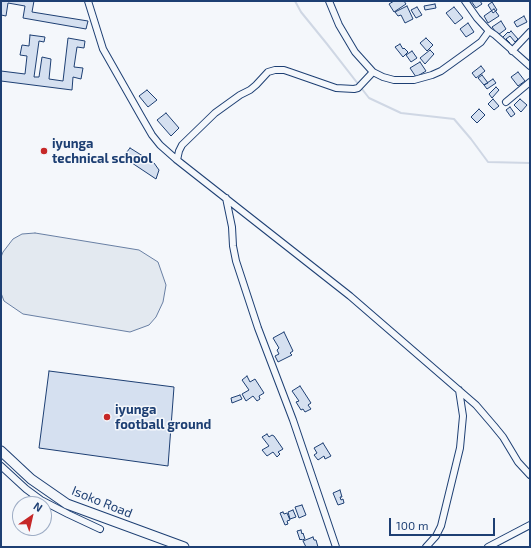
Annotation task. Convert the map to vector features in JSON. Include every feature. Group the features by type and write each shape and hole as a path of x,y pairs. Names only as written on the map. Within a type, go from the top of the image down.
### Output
{"street":[{"path":"88,1 104,49 152,135 160,145 350,296 482,410 503,437 518,462 530,476"},
{"path":"329,1 339,25 355,52 373,72 394,80 414,80 432,75 449,66 481,42 489,31"},
{"path":"465,1 477,18 489,31 530,66"},
{"path":"512,51 530,32"},
{"path":"177,160 182,145 215,113 250,90 272,70 290,72 336,88 354,89 358,88 367,80 373,72"},
{"path":"506,102 530,82"},
{"path":"226,198 232,227 233,246 236,261 258,328 293,420 336,547"},
{"path":"426,547 436,536 441,526 460,448 463,416 458,390"},
{"name":"Isoko Road","path":"1,451 35,482 68,504 172,545 184,547"},
{"path":"1,466 26,489 41,500 100,529"},
{"path":"488,547 530,525"}],"shaded area":[{"path":"35,233 139,250 158,262 166,285 163,302 156,317 149,325 130,332 23,314 4,301 1,293 1,257 3,252 13,239 22,234"}],"building":[{"path":"1,1 34,1 32,12 88,21 86,29 23,18 25,6 8,3 6,16 1,15"},
{"path":"394,1 404,1 406,4 394,12 389,4"},
{"path":"471,1 480,1 482,4 476,8"},
{"path":"492,2 497,10 493,13 488,5"},
{"path":"435,4 436,8 425,10 424,6"},
{"path":"407,6 413,19 405,23 401,15 398,16 395,12"},
{"path":"417,7 422,15 416,18 411,10"},
{"path":"454,7 463,18 455,24 446,13"},
{"path":"494,9 499,16 488,23 484,16"},
{"path":"524,16 527,22 517,27 514,22"},
{"path":"501,21 506,29 498,35 492,27"},
{"path":"468,23 474,32 466,37 460,29"},
{"path":"511,31 518,39 515,42 510,36 506,39 510,43 508,45 502,38"},
{"path":"30,35 45,37 44,42 39,41 34,77 39,77 42,57 51,59 49,79 63,81 68,38 85,41 84,48 77,47 74,67 83,68 81,79 73,77 72,90 1,81 1,71 25,74 27,56 20,55 22,45 29,46"},
{"path":"426,38 433,45 427,51 420,43"},
{"path":"400,44 403,49 404,48 408,52 403,57 395,47"},
{"path":"430,50 434,54 425,64 420,58"},
{"path":"412,51 417,58 411,62 406,55"},
{"path":"420,62 426,71 416,77 410,68"},
{"path":"481,66 485,71 476,78 472,73"},
{"path":"518,72 525,81 518,86 511,77"},
{"path":"482,75 488,83 484,85 478,78"},
{"path":"493,79 496,83 487,89 484,85"},
{"path":"496,87 499,90 492,98 489,94"},
{"path":"147,90 157,100 148,107 139,96"},
{"path":"493,99 499,106 494,110 488,104"},
{"path":"520,99 527,105 521,112 514,105"},
{"path":"510,107 515,114 511,117 506,110"},
{"path":"479,109 485,115 477,123 471,117"},
{"path":"166,113 179,128 171,136 157,120"},
{"path":"130,148 154,163 159,170 156,179 123,157"},
{"path":"284,332 293,351 290,353 292,355 278,362 275,356 279,354 277,350 279,348 273,338"},
{"name":"iyunga football ground","path":"49,371 174,387 168,466 39,448"},
{"path":"247,376 250,382 255,379 264,393 259,396 260,399 257,401 253,396 246,401 242,394 249,390 242,380"},
{"path":"300,386 311,403 308,405 311,409 305,412 303,409 301,410 296,402 299,401 292,391"},
{"path":"240,395 242,399 232,403 231,398"},
{"path":"267,434 269,437 272,435 274,436 283,449 278,452 280,454 277,457 273,452 267,456 262,450 269,446 262,437"},
{"path":"323,443 331,456 325,459 324,456 318,460 314,455 317,453 314,448"},
{"path":"340,490 342,497 340,497 341,500 343,499 344,503 338,505 333,493"},
{"path":"302,505 306,515 299,518 295,507"},
{"path":"293,510 296,517 290,519 288,512"},
{"path":"283,512 284,514 287,513 290,520 287,521 288,524 285,525 280,513"},
{"path":"301,530 305,539 300,540 297,531"},
{"path":"313,537 314,540 316,540 318,547 306,547 303,541"}],"waterway":[{"path":"295,1 301,12 369,98 401,113 454,119 488,162 530,163"}],"place":[{"name":"iyunga technical school","path":"44,151"},
{"name":"iyunga football ground","path":"107,417"}]}
